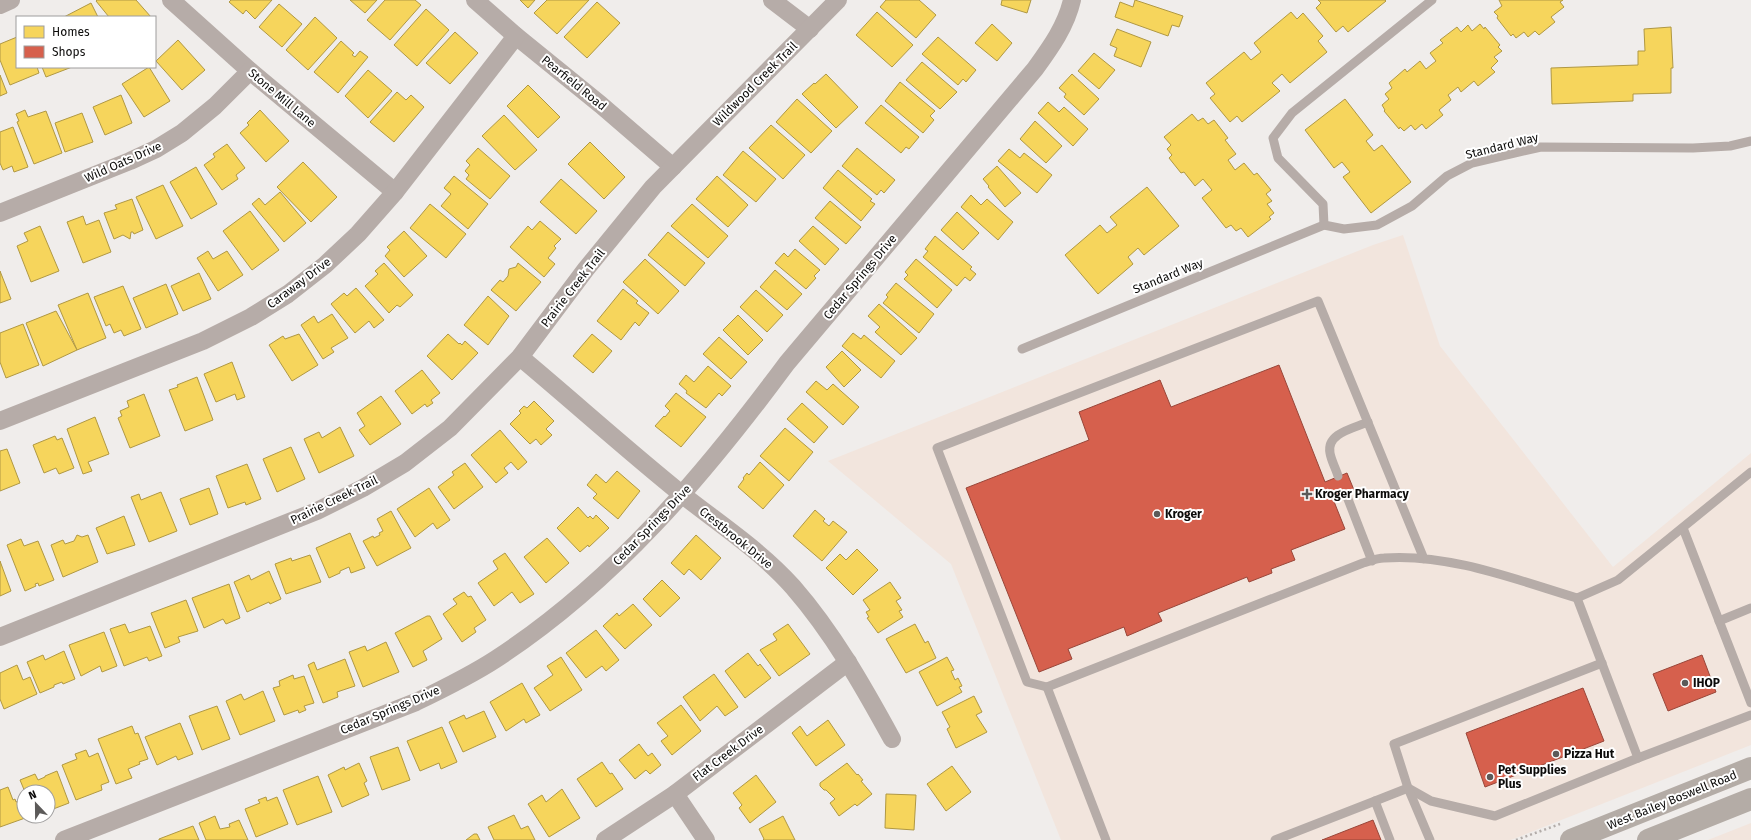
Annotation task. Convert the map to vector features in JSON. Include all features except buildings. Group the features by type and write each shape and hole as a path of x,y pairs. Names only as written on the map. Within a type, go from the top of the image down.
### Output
{"main road":[{"name":"West Bailey Boswell Road","path":"1571,840 1751,768"},
{"path":"1648,840 1751,799"}],"street":[{"path":"0,5 11,0"},
{"name":"Stone Mill Lane","path":"171,0 250,71 395,192"},
{"name":"Pearfield Road","path":"475,0 673,167"},
{"path":"772,0 810,29"},
{"name":"Wildwood Creek Trail","path":"673,167 838,0"},
{"name":"Cedar Springs Drive","path":"64,840 416,702 461,680 495,660 540,628 600,579 683,495 756,406 787,363 1035,69 1056,39 1069,12 1072,0"},
{"name":"Caraway Drive","path":"0,421 203,341 251,317 288,294 325,265 358,234 395,192 516,36"},
{"name":"Wild Oats Drive","path":"0,213 130,161 156,149 182,133 216,106 250,71"},
{"name":"Prairie Creek Trail","path":"0,637 317,511 363,488 405,463 450,428 520,357 591,263 653,187 673,167"},
{"name":"Crestbrook Drive","path":"520,357 683,495 762,557 792,586 818,616 848,662 892,740"},
{"name":"Flat Creek Drive","path":"605,840 675,794 848,662"},
{"path":"675,794 706,840"}],"lane":[{"path":"1324,225 1323,204 1278,158 1273,138 1292,113 1432,0"},
{"name":"Standard Way","path":"1022,349 1324,225 1344,229 1377,225 1412,206 1447,176 1472,164 1541,147 1693,148 1730,146 1751,140"},
{"path":"1424,559 1318,301 937,448 1026,682 1047,687 1382,558 1424,559 1493,572 1577,598 1618,580 1751,472"},
{"path":"1338,476 1330,453 1330,445 1334,438 1341,433 1368,422"},
{"path":"1346,494 1372,561"},
{"path":"1683,528 1751,703"},
{"path":"1577,598 1638,758"},
{"path":"1719,621 1751,608"},
{"path":"1430,840 1408,788 1394,744 1602,663"},
{"path":"1047,687 1106,840"},
{"path":"1408,788 1431,801 1495,816 1638,758 1751,715"},
{"path":"1275,840 1408,788"},
{"path":"1375,801 1390,840"}],"shaded area":[{"path":"1403,235 1440,346 1613,567 1751,453 1751,745 1511,840 1061,840 951,564 828,461 1373,245"},
{"path":"1751,823 1751,840 1708,840"}],"place":[{"name":"Kroger Pharmacy","path":"1307,494"},
{"name":"Kroger","path":"1157,514"},
{"name":"IHOP","path":"1685,683"},
{"name":"Pizza Hut","path":"1556,754"},
{"name":"Pet Supplies Plus","path":"1490,777"}]}
